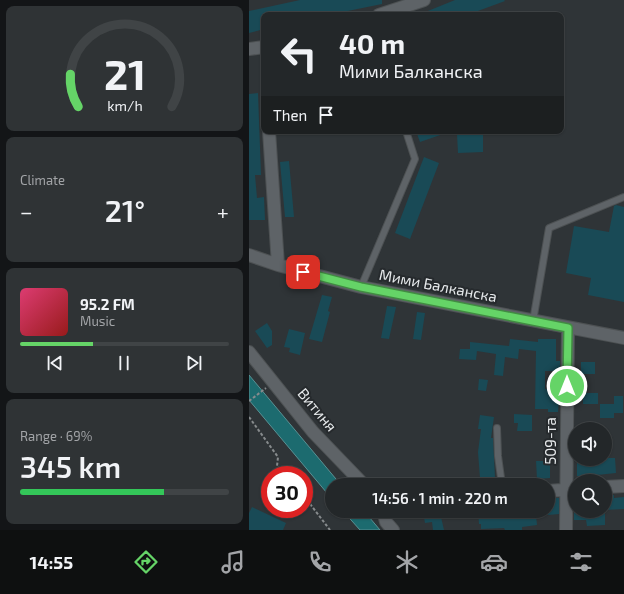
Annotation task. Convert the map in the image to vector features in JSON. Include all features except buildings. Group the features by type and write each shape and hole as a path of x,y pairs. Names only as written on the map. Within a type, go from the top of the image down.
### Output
{"street":[{"path":"388,12 424,0"},
{"path":"249,49 261,50"},
{"path":"269,134 278,265"},
{"name":"Мими Балканска","path":"249,255 278,265 361,287 624,338"},
{"name":"509-та","path":"568,328 571,474"},
{"name":"Витиня","path":"249,352 313,432 357,478"},
{"path":"612,487 624,486"},
{"path":"555,490 568,489"},
{"name":"509-та","path":"566,530 568,514"},
{"path":"385,518 386,522 393,530"}],"lane":[{"path":"361,287 415,159 407,134"},
{"path":"533,321 549,228 624,198"},
{"path":"497,428 501,478"}],"path":[{"path":"249,402 273,382"},
{"path":"249,417 278,457 277,466"},
{"path":"313,508 330,530"}],"water":[{"path":"249,375 335,478 325,478 325,491 313,476 313,466 304,466 249,400"},
{"path":"349,518 370,518 380,530 360,530"}],"route":[{"path":"303,272 361,287 568,328 567,386"}]}
